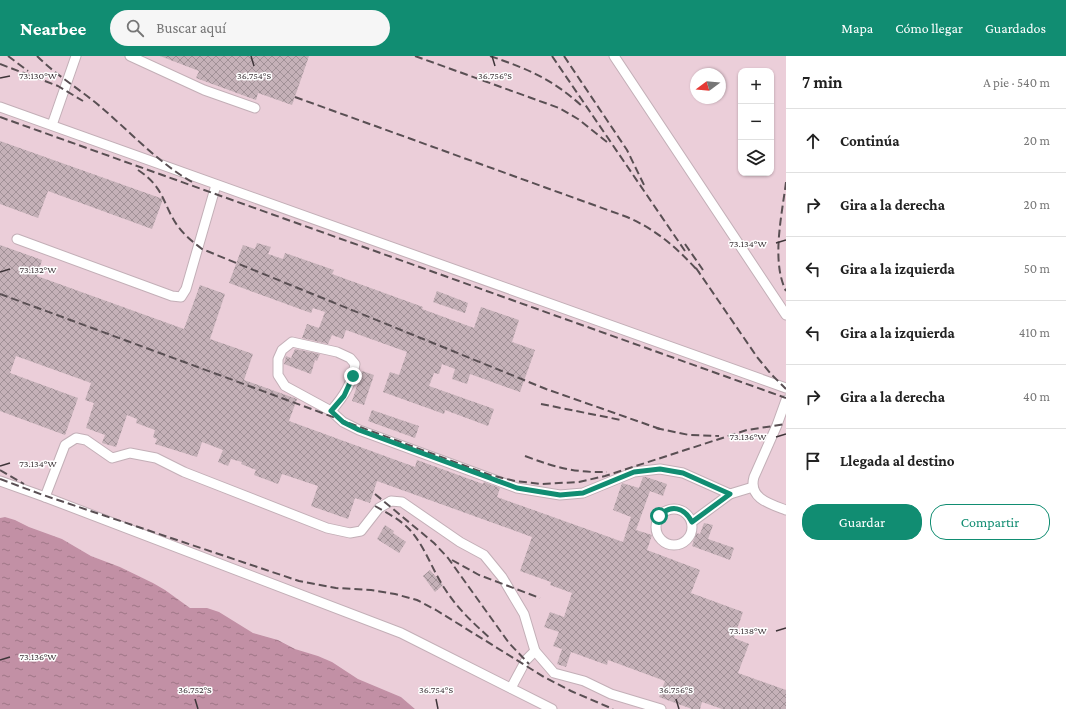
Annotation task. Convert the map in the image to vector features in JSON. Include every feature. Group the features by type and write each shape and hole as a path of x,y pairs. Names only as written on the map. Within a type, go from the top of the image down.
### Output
{"lane":[{"path":"52,126 76,56"},
{"path":"130,56 204,90 255,108"},
{"path":"614,56 786,315"},
{"path":"0,107 786,388"},
{"path":"17,239 172,296 180,297 186,289 216,184"},
{"path":"331,411 344,396 353,376 355,364 350,358 337,352 292,342 282,350 278,359 278,376 285,386 331,411 343,422 359,430 517,488 560,495 583,493 634,472 660,469 683,473 730,494"},
{"path":"786,400 777,425 754,477 753,487 755,494 766,503 786,510"},
{"path":"45,497 65,445 76,438 86,440 112,458 130,453 156,458 184,472 327,528 350,533 361,531 379,508 391,501 402,502 460,542 484,555 502,576 524,614 535,651 554,673 584,681 611,694 661,709"},
{"path":"0,481 401,633 552,709"},
{"path":"692,522 730,494 753,487"},
{"path":"670,509 684,511 692,522 693,528 691,535 681,544 674,546 668,544 662,541 658,536 656,522 659,516 670,509"},
{"path":"511,688 526,660 535,651"}],"shaded area":[{"path":"0,56 786,56 786,709 415,709 401,697 358,679 332,662 295,649 279,640 253,633 201,608 190,608 153,583 120,567 91,556 62,539 5,517 0,518"}],"water":[{"path":"5,517 62,539 91,556 120,567 153,583 190,608 207,608 219,612 253,633 278,640 295,649 332,662 358,679 401,697 415,709 0,709 0,518"}],"building":[{"path":"160,56 309,56 292,105 258,93 256,100 196,78 199,71"},
{"path":"0,141 163,199 152,229 48,191 38,218 0,204"},
{"path":"257,243 271,247 268,254 283,259 285,253 334,270 332,274 423,307 422,309 474,328 481,307 519,320 512,342 535,350 520,392 470,374 467,384 452,379 455,369 442,364 439,374 434,373 429,386 494,409 488,426 445,410 444,414 383,392 390,372 399,375 407,352 346,330 343,339 332,335 328,344 302,338 307,324 319,328 325,312 313,308 311,313 229,283 243,245 255,249"},
{"path":"0,245 42,260 37,276 184,329 200,285 225,294 210,339 253,354 244,380 297,399 289,421 415,467 417,460 483,484 484,482 500,488 497,497 623,542 631,517 613,510 622,483 639,488 643,477 646,477 667,484 663,496 650,491 636,530 652,535 647,550 700,570 691,593 743,612 734,638 749,644 738,673 786,690 786,709 722,709 702,702 700,709 692,709 659,697 665,681 608,660 607,665 571,652 566,667 557,664 562,649 553,646 559,632 544,627 550,612 564,617 572,593 550,585 551,582 520,571 532,537 377,481 370,503 355,498 348,519 311,506 318,486 282,474 278,484 254,475 256,470 241,464 242,462 231,459 228,466 218,462 223,450 202,442 197,457 155,444 157,439 153,437 155,430 136,423 137,419 127,415 116,447 102,443 105,435 86,428 94,403 85,400 91,383 16,356 10,373 78,398 65,435 0,411"},
{"path":"437,291 468,303 465,313 433,302"},
{"path":"295,349 320,354 317,361 315,360 311,374 284,364 286,356 291,358"},
{"path":"362,371 374,375 364,405 352,401"},
{"path":"372,410 419,426 415,438 368,421"},
{"path":"704,523 713,525 708,539 734,548 730,560 692,546 696,533 700,534"},
{"path":"385,525 406,542 399,553 377,539"},
{"path":"430,570 443,585 435,592 423,576"}],"railway":[{"path":"8,56 28,71"},
{"path":"37,56 102,108 168,166 192,182"},
{"path":"415,56 559,108 578,119 607,142"},
{"path":"490,56 528,70 550,82 582,106"},
{"path":"552,56 685,251"},
{"path":"564,56 627,150 645,187"},
{"path":"0,64 58,86 83,101"},
{"path":"295,97 627,217 638,222 666,240 699,272"},
{"path":"0,117 786,398"},
{"path":"138,170 147,177 158,190 180,229 202,249 546,389 660,429"},
{"path":"786,182 780,223 778,252 779,266 786,291"},
{"path":"685,244 703,270"},
{"path":"696,268 757,357 786,389"},
{"path":"0,294 490,475 515,481 541,484 579,482 605,476 747,430 786,424"},
{"path":"541,404 621,420"},
{"path":"656,428 689,435 719,436"},
{"path":"525,456 575,470 607,472"},
{"path":"0,470 24,484"},
{"path":"0,479 43,495 299,581 336,588 371,590 417,600 436,610 544,677 571,691 613,709"},
{"path":"375,494 434,543 448,558 509,643 529,664"},
{"path":"375,506 398,520 410,530 416,537 440,582 455,603 466,616 491,639"},
{"path":"452,560 479,575 540,598"}],"route":[{"path":"353,376 344,396 331,411 343,422 359,430 517,488 560,495 583,493 634,472 660,469 683,473 730,494 692,522 684,511 677,509 670,509 659,516"}]}
